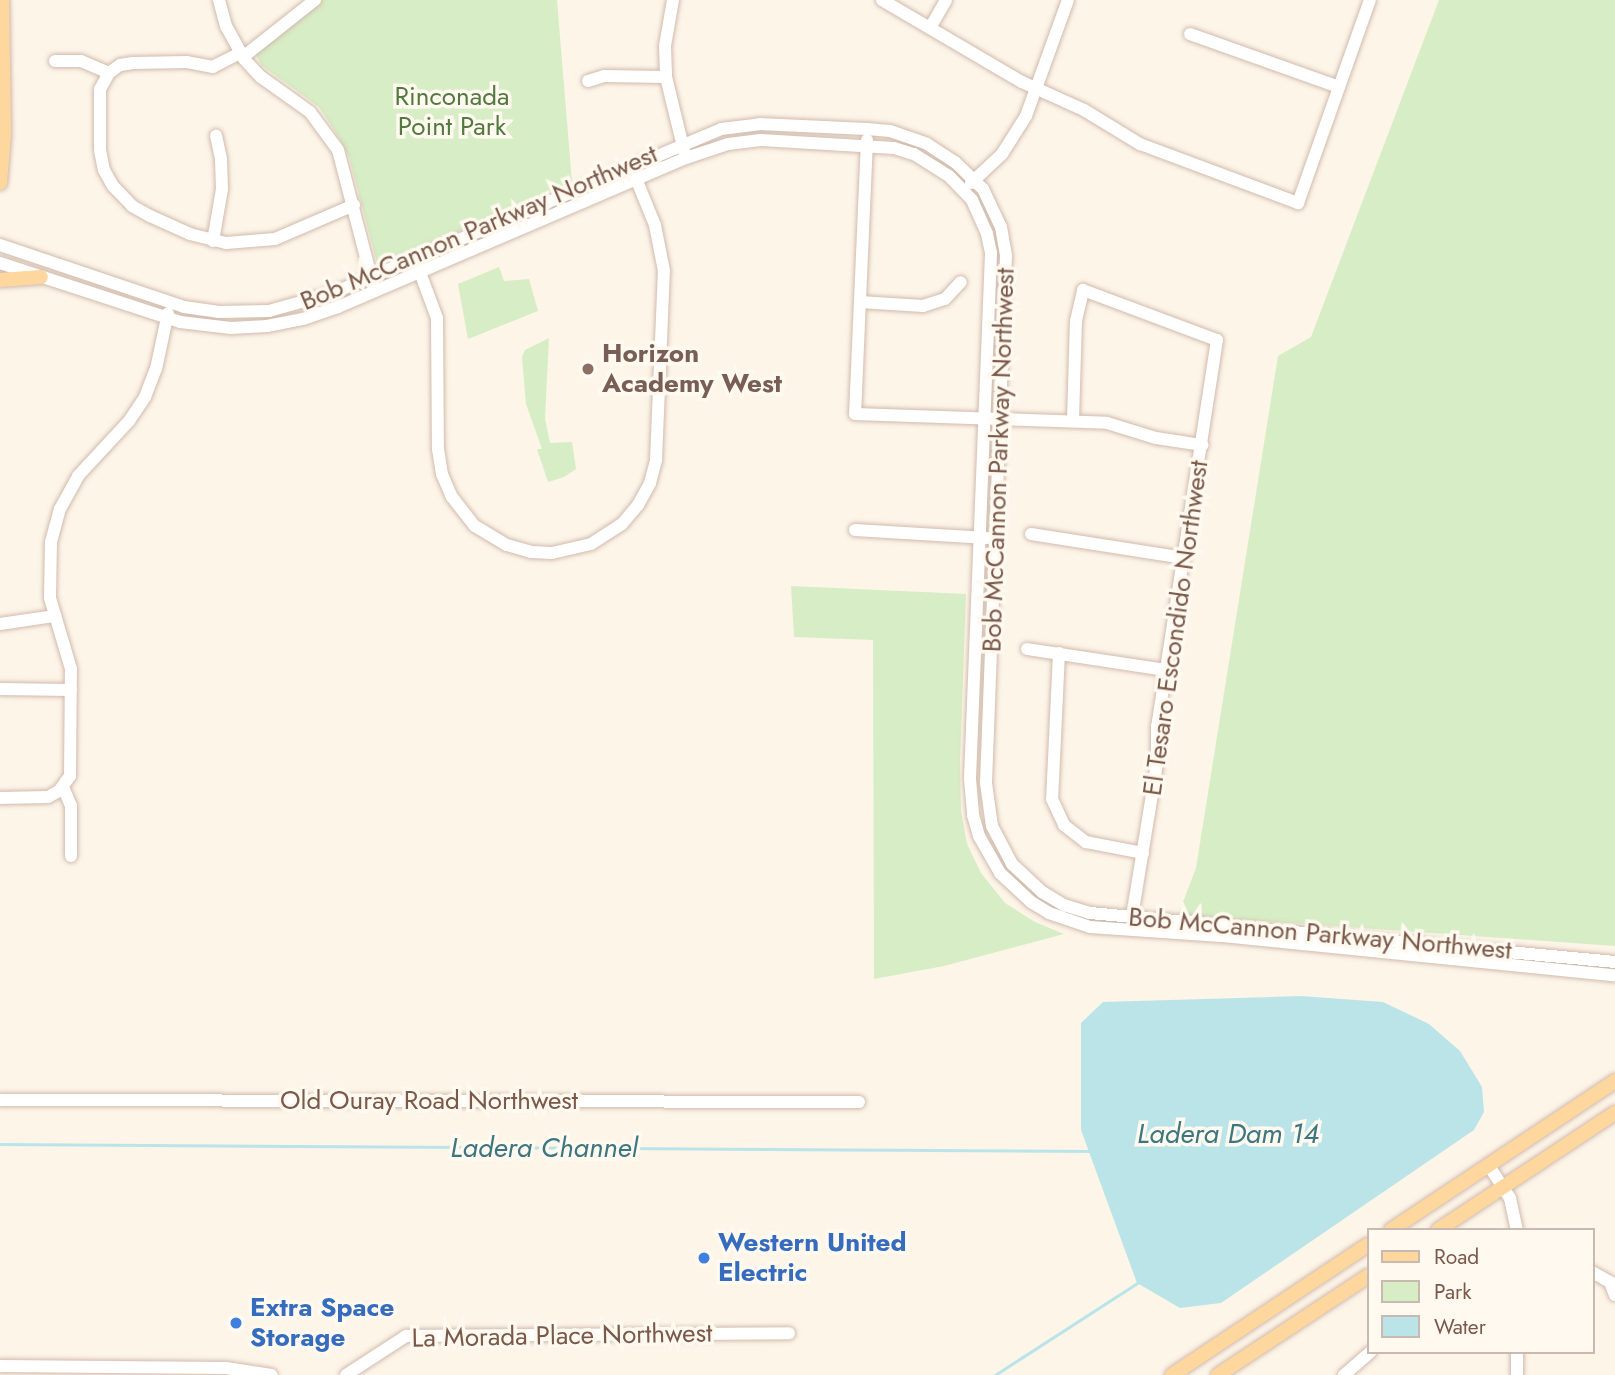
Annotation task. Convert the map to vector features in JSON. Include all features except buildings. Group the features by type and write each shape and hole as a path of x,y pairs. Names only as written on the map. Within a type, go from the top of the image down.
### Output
{"main road":[{"path":"0,183 4,135 2,0"},
{"path":"0,280 41,277"},
{"path":"1394,1228 1615,1081"},
{"path":"1441,1228 1615,1113"},
{"path":"1172,1375 1366,1246"},
{"path":"1218,1375 1366,1277"}],"street":[{"path":"219,0 226,26 242,55 261,77 310,112 325,129 343,161 370,277 377,291"},
{"path":"315,0 242,55 213,67 187,62 127,63 109,72 100,89 100,150 111,183 132,206 169,225 213,241 239,244 275,239 354,205"},
{"path":"673,0 665,46 666,77 681,144 687,158"},
{"path":"882,0 1037,90 1084,110 1140,144 1298,203 1370,0"},
{"path":"930,28 946,0"},
{"path":"963,190 995,163 1011,142 1037,90 1068,0"},
{"path":"1190,34 1339,87"},
{"path":"55,61 81,61 109,72"},
{"path":"588,81 604,76 666,77"},
{"name":"Bob McCannon Parkway Northwest","path":"0,245 170,303 218,312 269,311 318,299 721,129 749,125 867,129 890,131 927,144 975,179 995,213 1006,255 1002,419 986,783 992,826 1012,864 1042,892 1065,905 1090,913 1615,962"},
{"path":"867,129 855,414 1108,423 1156,438 1202,445"},
{"path":"213,241 222,189 222,165 216,136"},
{"name":"Bob McCannon Parkway Northwest","path":"0,263 167,319 214,327 267,326 321,314 687,158 727,144 761,139 867,146 894,148 922,158 963,190 979,216 992,253 970,779 973,815 988,856 1014,888 1049,913 1090,927 1234,937 1615,975"},
{"path":"414,258 434,307 438,329 438,449 446,485 466,517 485,533 519,549 543,553 580,548 613,532 638,505 654,472 664,271 655,225 631,166"},
{"path":"860,302 923,306 945,299 961,282"},
{"name":"El Tesaro Escondido Northwest","path":"1073,420 1076,321 1083,290 1217,340 1157,726 1157,764 1132,916"},
{"path":"0,798 43,798 63,787 71,770 70,662 55,616 48,570 58,515 78,475 124,427 145,397 156,369 170,303"},
{"path":"855,530 997,538"},
{"path":"1031,534 1184,558"},
{"path":"0,624 55,616"},
{"path":"1027,649 1167,670"},
{"path":"1059,653 1052,799 1064,825 1086,842 1143,853"},
{"path":"0,689 71,690"},
{"path":"63,787 71,806 71,856"},
{"name":"Old Ouray Road Northwest","path":"0,1100 859,1102"},
{"path":"1489,1166 1514,1208 1517,1228"},
{"path":"1594,1273 1612,1280 1615,1295"},
{"name":"La Morada Place Northwest","path":"346,1375 405,1336 789,1334"},
{"path":"1344,1375 1368,1354"},
{"path":"1517,1354 1517,1375"},
{"path":"0,1366 226,1368 271,1375"}],"green space":[{"name":"Rinconada Point Park","path":"320,0 557,0 572,182 378,267 349,157 338,136 319,107 261,65 255,52"},
{"path":"1439,0 1615,0 1615,946 1178,915 1196,868 1278,356 1311,337"},
{"path":"499,267 504,281 529,279 538,311 468,339 458,284"},
{"path":"549,338 545,419 550,443 572,442 576,469 564,477 548,482 537,449 542,449 526,404 522,357 525,350"},
{"path":"791,586 966,594 960,762 961,811 967,844 981,873 1005,903 1035,922 1064,934 944,966 874,979 873,640 794,637"}],"water":[{"name":"Ladera Dam 14","path":"1301,996 1383,1002 1429,1024 1460,1051 1482,1087 1484,1112 1474,1130 1221,1303 1180,1308 1137,1283 1081,1130 1081,1023 1103,1002"}],"waterway":[{"name":"Ladera Channel","path":"0,1144 1089,1151"},
{"path":"995,1375 1137,1283"}],"place":[{"name":"Horizon Academy West","path":"588,369"},
{"name":"Western United Electric","path":"704,1258"},
{"name":"Extra Space Storage","path":"236,1323"}]}
